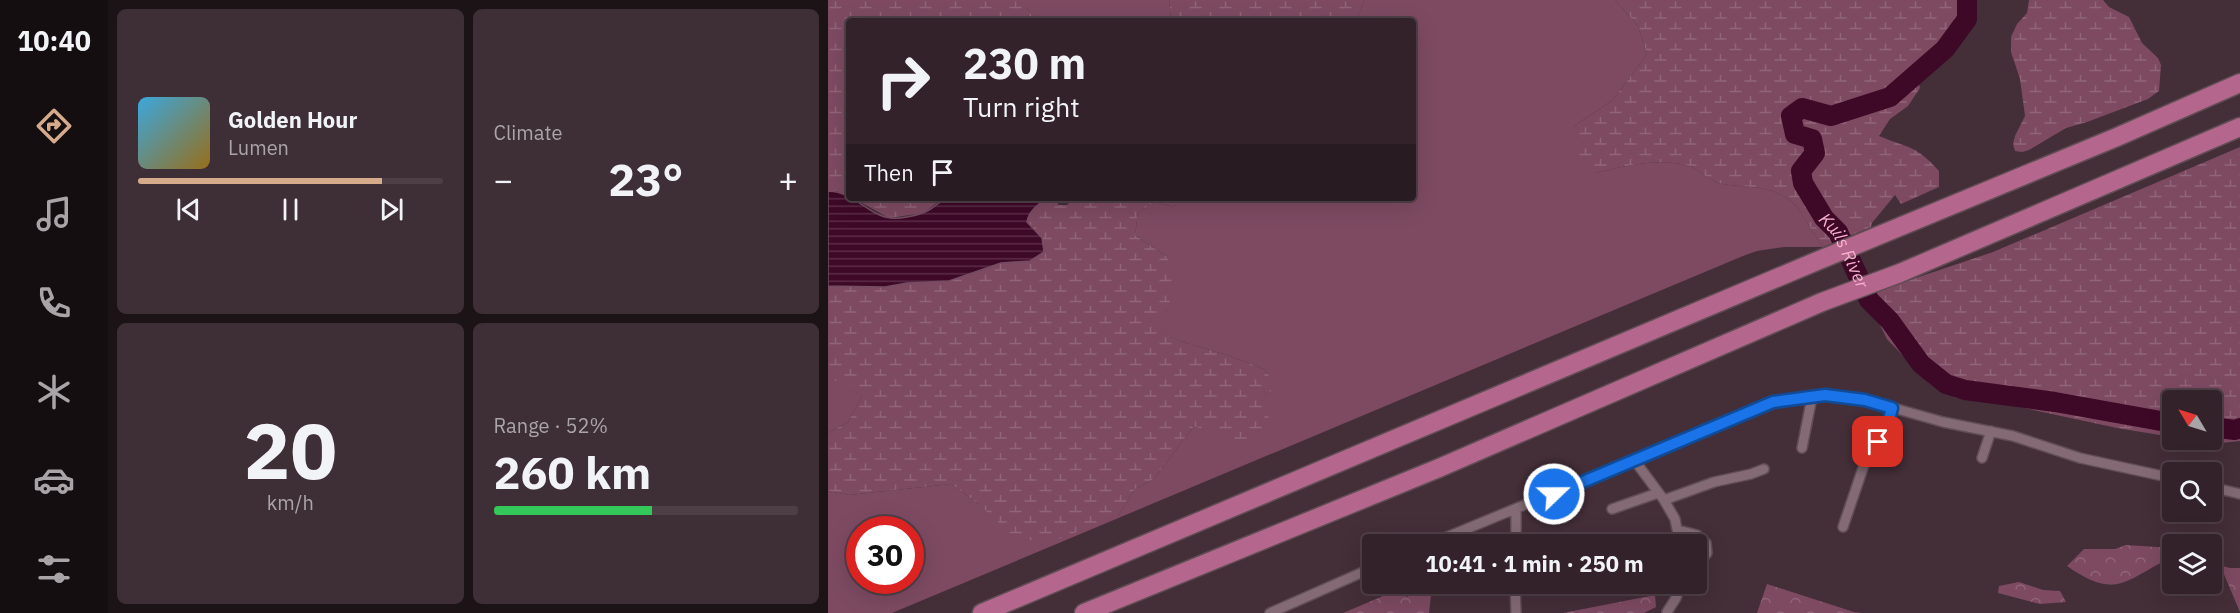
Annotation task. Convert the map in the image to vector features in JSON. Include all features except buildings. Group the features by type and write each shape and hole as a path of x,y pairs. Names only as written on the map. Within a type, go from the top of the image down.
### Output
{"highway":[{"path":"982,613 1881,234 2117,137 2240,83"},
{"path":"1084,613 1439,468 1832,297 1900,273 2240,127"}],"street":[{"path":"1455,534 1773,402 1825,395 1854,399 1943,422 1991,431 2080,458 2162,476"},
{"path":"1802,448 1812,397"},
{"path":"1843,527 1866,459 1883,435 1892,408"},
{"path":"1982,458 1991,431"},
{"path":"1635,461 1675,519 1679,534"},
{"path":"1612,509 1764,470"},
{"path":"2222,490 2240,494"},
{"path":"1516,509 1516,534"},
{"path":"1678,530 1693,534"},
{"path":"1270,613 1362,572"},
{"path":"1515,594 1516,613"},
{"path":"1667,612 1677,594"}],"green space":[{"path":"828,0 1026,0 1026,7 1034,18 846,18 846,195 828,191"},
{"path":"1026,0 1169,0 1171,18 1034,18 1026,7"},
{"path":"1169,0 1364,0 1358,18 1171,18"},
{"path":"1364,0 1615,0 1638,26 1647,54 1613,100 1574,126 1596,173 1641,164 1675,163 1691,167 1717,183 1767,189 1784,196 1796,206 1823,247 1784,247 1757,251 1743,256 892,613 828,613 828,491 849,495 951,484 980,505 1118,516 1135,489 1154,479 1194,426 1263,396 1276,387 1264,369 1180,341 1152,327 1167,309 1166,256 1135,235 1138,213 1154,202 1175,207 1177,201 1416,201 1416,18 1358,18"},
{"path":"1615,0 1967,0 1968,11 1960,31 1943,51 1916,73 1920,88 1908,106 1890,119 1879,136 1911,148 1924,156 1939,171 1939,187 1901,204 1895,195 1871,227 1823,247 1796,206 1784,196 1767,189 1717,183 1691,167 1675,163 1641,164 1596,173 1578,160 1574,126 1613,100 1647,54 1638,26"},
{"path":"2029,0 2103,0 2109,7 2129,17 2142,43 2158,58 2161,65 2159,91 2148,99 2066,128 2029,150 2015,151 2013,144 2015,136 2025,116 2020,79 2011,52 2011,37 2017,24 2027,13"},
{"path":"2240,147 2240,441 2222,443 2222,390 2162,390 2162,435 1987,400 1956,398 1930,384 1887,339 1874,313 1874,292 1993,252"},
{"path":"858,201 939,201 924,213 889,218"},
{"path":"1055,201 1059,205 1067,205 1072,201 1177,201 1175,207 1154,202 1138,213 1135,235 1166,256 1178,277 1167,309 1153,327 1180,341 1264,369 1277,387 1263,396 1269,419 1249,446 1194,426 1154,479 1135,489 1118,516 1046,544 1013,536 980,505 951,484 849,495 828,491 828,433 848,422 862,396 836,381 828,381 828,286 885,287 907,283 949,281 1001,263 1030,261 1042,238 1027,222 1030,214 1042,202"},
{"path":"836,380 862,396 848,422 828,433 828,381"},
{"path":"2126,545 2162,547 2162,562 2131,579 2110,585 2084,577 2067,566 2084,549 2115,549"},
{"path":"2222,566 2240,568 2240,612"},
{"path":"2019,582 2043,590 2060,591 2066,602 2040,604 1998,593 1999,586"},
{"path":"1767,584 1854,612 1862,613 1757,613"},
{"path":"1388,594 1405,594 1406,597 1413,594 1431,594 1429,613 1343,613"},
{"path":"1655,595 1656,607 1644,613 1563,613"}],"shaded area":[{"path":"828,191 845,195 846,201 856,201 875,213 894,218 923,213 942,201 1044,201 1035,207 1027,222 1042,238 1044,252 1030,261 1001,263 949,281 907,283 885,287 828,286"}],"waterway":[{"name":"Kuils River","path":"1967,0 1967,19 1945,49 1890,97 1831,116 1802,108 1791,116 1795,134 1812,139 1815,153 1801,171 1803,183 1824,218 1838,232 1869,300 1890,321 1921,364 1946,384 1965,390 2055,402 2162,421"},
{"name":"Kuils River","path":"2222,428 2235,430 2240,428"}],"route":[{"path":"1554,494 1773,402 1825,395 1865,400 1892,408 1887,427 1878,442"}]}
